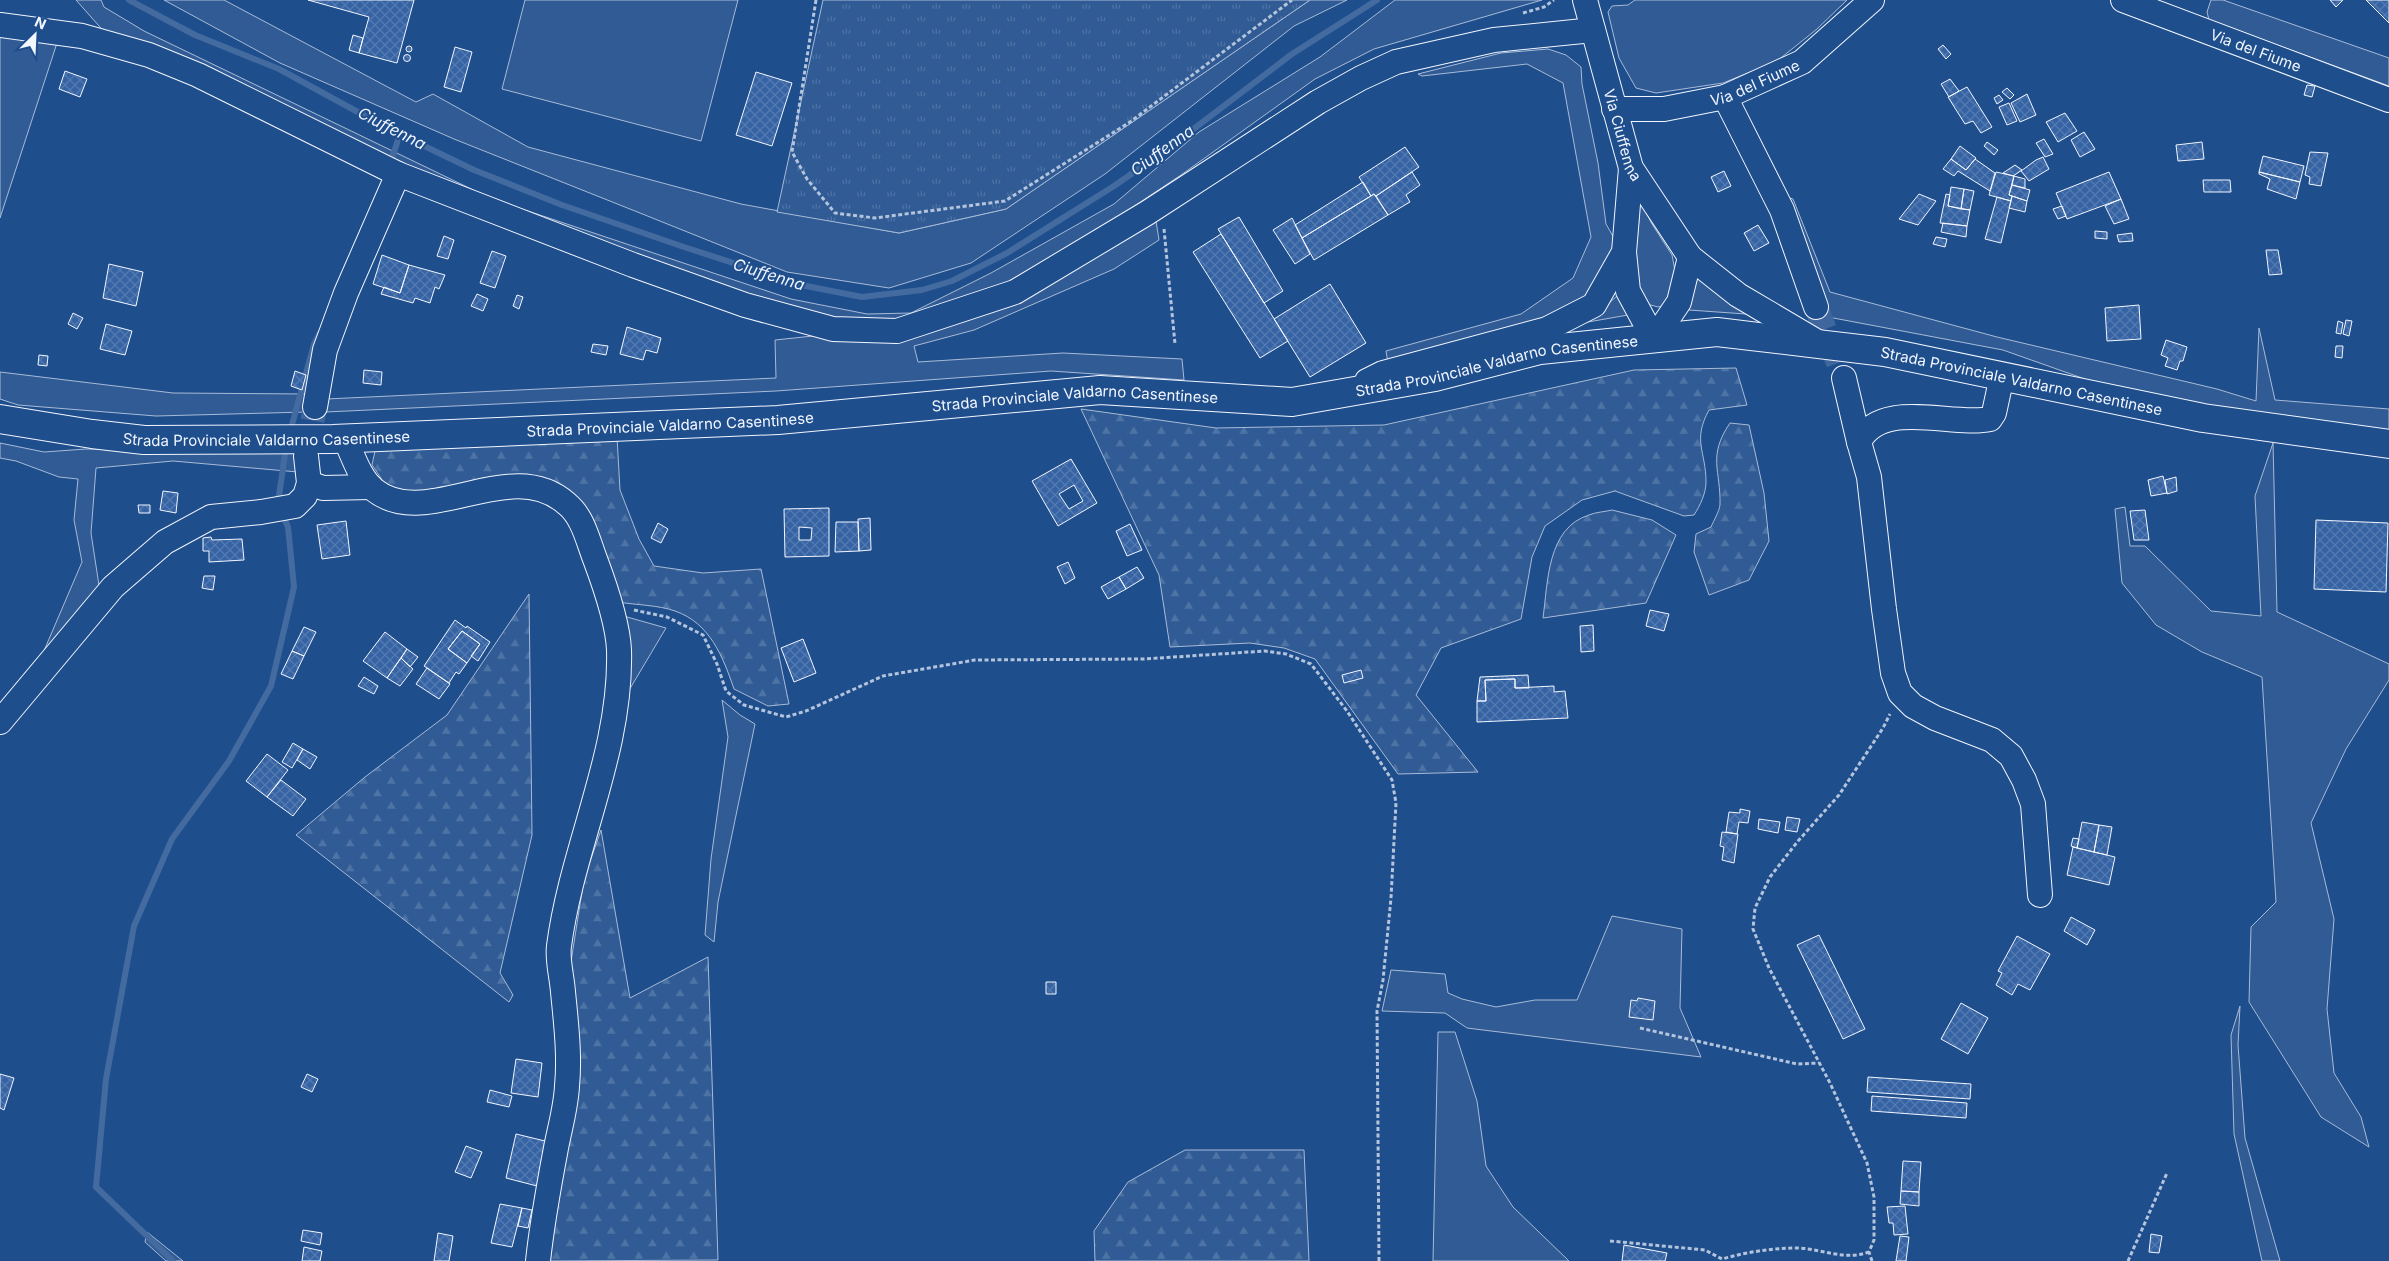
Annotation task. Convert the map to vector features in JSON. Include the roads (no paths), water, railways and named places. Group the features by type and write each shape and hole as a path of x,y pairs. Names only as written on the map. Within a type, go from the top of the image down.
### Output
{"main road":[{"name":"Strada Provinciale Valdarno Casentinese","path":"0,419 74,432 144,440 346,439 778,420 1100,390 1292,402 1435,377 1540,350 1717,332 1885,352 2203,418 2389,444"}],"street":[{"name":"Via Ciuffenna","path":"1585,0 1631,168 1690,257 1738,295 1823,345"},
{"name":"Via del Fiume","path":"1614,109 1664,109 1726,98 1802,62 1872,0"},
{"name":"Via del Fiume","path":"2123,0 2389,100"},
{"path":"0,25 82,36 149,55 198,75 398,174 633,265 744,304 832,330 897,331 1015,292 1162,204 1318,102 1361,78 1396,62 1494,40 1593,30"},
{"path":"1726,98 1782,210 1816,307"},
{"name":"Strada Provinciale Valdarno Casentinese","path":"1631,168 1624,252 1628,291 1654,339"},
{"path":"315,407 325,350 346,293 398,174"},
{"name":"Strada Provinciale Valdarno Casentinese","path":"1341,394 1383,374 1547,329 1594,305 1624,252"},
{"path":"1654,339 1679,302 1690,257"},
{"path":"1859,442 1864,432 1892,419 1935,418 1973,422 1990,418 1994,413 2002,376"},
{"path":"1844,378 1869,477 1884,609 1894,672 1900,693 1913,706 1936,718 1992,740 2011,756 2024,780 2033,804 2040,895"},
{"path":"346,439 362,474 371,487 384,496 431,502 506,486 538,487 554,493 570,506 581,522 605,586 619,648 616,704 603,769 572,875 559,949 565,1011 568,1086 543,1214 538,1261"},
{"path":"0,722 113,586 166,542 211,517 261,512 295,506 305,496 309,483 306,456"},
{"path":"309,483 323,488 371,487"}],"waterway":[{"name":"Ciuffenna","path":"129,0 195,35 279,69 389,129 474,170 562,205 681,246 801,285 862,297 922,290 952,281 1007,253 1114,186 1166,150 1292,54 1377,0"},
{"path":"390,164 400,134"},
{"path":"290,432 314,344 319,334"},
{"path":"278,503 286,447"},
{"path":"173,1261 96,1187 106,1079 134,926 172,839 229,761 271,686 294,587 288,527 282,513"}],"tunnel":[{"path":"1816,307 1844,378"},
{"path":"306,456 315,407"}]}
